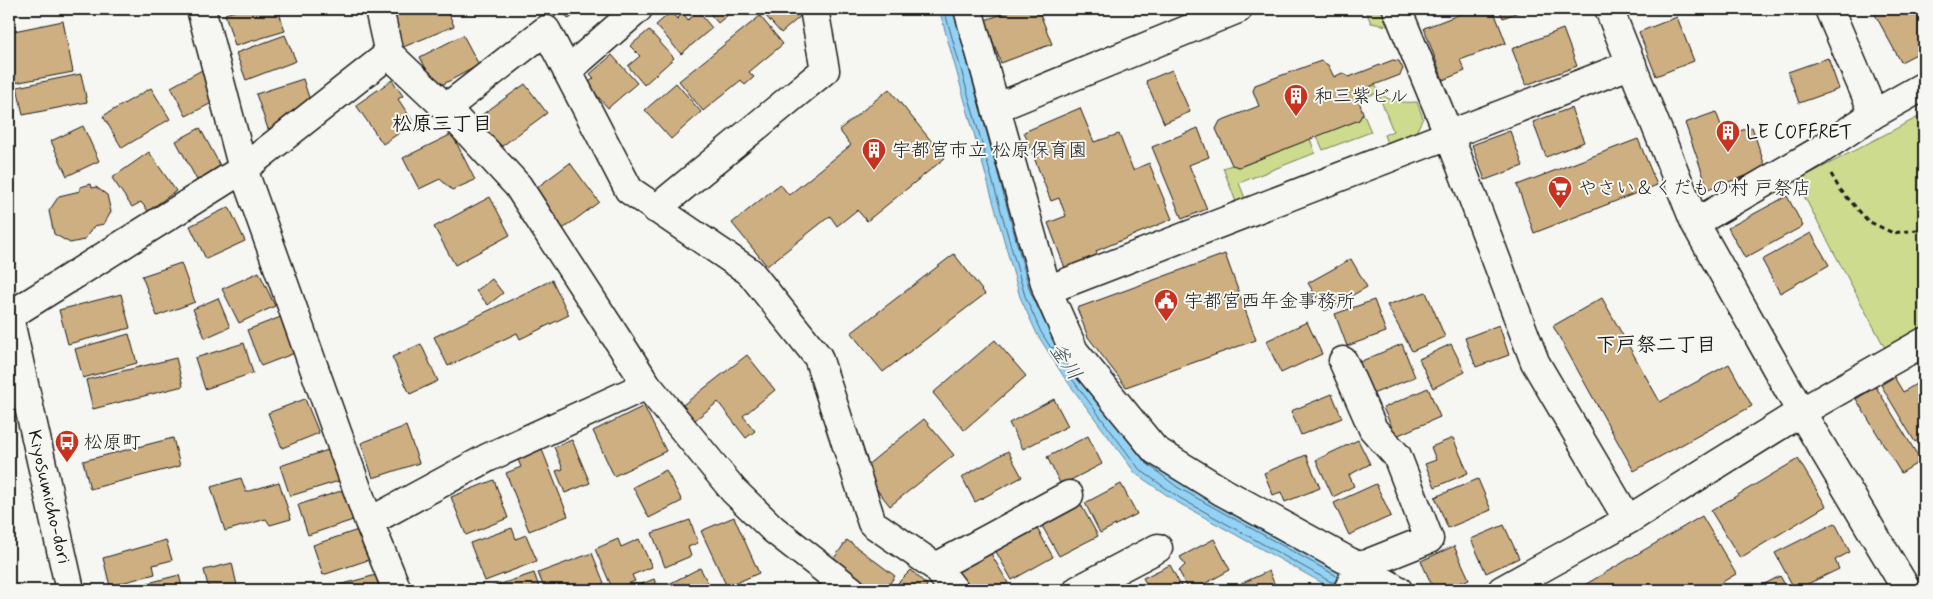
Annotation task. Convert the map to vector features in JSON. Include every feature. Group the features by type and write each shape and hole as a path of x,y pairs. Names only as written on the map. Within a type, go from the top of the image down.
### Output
{"street":[{"path":"200,9 242,169 368,522 397,590"},
{"path":"379,9 389,54 446,108 518,186 647,385 734,491 773,529 840,588"},
{"path":"567,71 638,9"},
{"path":"656,209 825,70 814,9"},
{"path":"968,9 1047,290 1074,351 1155,450 1223,492 1353,578 1398,590"},
{"path":"996,108 1238,9"},
{"path":"1397,9 1449,136 1535,362 1628,520"},
{"path":"1609,9 1695,223 1801,412 1908,590 1924,581"},
{"path":"1829,9 1874,114"},
{"path":"446,108 546,30 629,190 750,272 818,357 872,523 936,567 954,590"},
{"path":"9,316 242,169 389,54"},
{"path":"1047,290 1632,64"},
{"path":"1695,223 1817,152 1874,114 1924,86"},
{"name":"Kiyosumicho-dori","path":"9,316 70,590"},
{"path":"1502,590 1628,520 1801,412 1924,342"},
{"path":"1343,361 1373,429 1397,456 1429,538 1353,578"},
{"path":"368,522 487,458 647,385"},
{"path":"936,567 1069,495"},
{"path":"1078,590 1158,548"}],"path":[{"path":"1817,152 1839,188 1868,221 1893,233 1924,229"}],"green space":[{"path":"1365,9 1381,9 1388,26 1371,23"},
{"path":"1375,84 1382,95 1387,98 1404,102 1417,102 1423,118 1414,136 1388,146 1384,135 1393,131 1378,93 1364,97 1361,90"},
{"path":"1363,113 1371,132 1323,150 1317,136 1359,120"},
{"path":"1924,114 1924,327 1885,348 1796,181"},
{"path":"1310,139 1315,153 1239,183 1247,203 1238,207 1223,168 1232,165 1240,167"}],"water":[{"name":"釜川","path":"939,9 958,9 1035,289 1148,458 1179,482 1344,574 1335,590 1177,502 1136,474 1064,377 1037,334 1020,297"}],"building":[{"path":"242,9 278,9 285,31 235,46 225,14"},
{"path":"410,9 447,9 454,26 401,48 388,18"},
{"path":"560,9 581,9 569,19"},
{"path":"706,9 735,9 718,23"},
{"path":"770,9 796,9 802,15 781,33 764,14"},
{"path":"1017,9 1038,9 1052,44 1001,63 985,20"},
{"path":"1474,9 1493,9 1506,43 1460,60 1465,71 1443,80 1424,28"},
{"path":"1499,9 1526,9 1503,18"},
{"path":"1872,9 1924,9 1924,50 1901,62"},
{"path":"698,11 712,28 681,54 656,25 671,12 677,19 683,13 688,20"},
{"path":"760,16 783,44 749,72 754,77 745,85 741,80 703,111 679,81"},
{"path":"1677,17 1694,61 1656,76 1639,32"},
{"path":"63,21 73,72 9,84 9,32"},
{"path":"1563,29 1577,66 1526,85 1512,49"},
{"path":"649,30 674,58 644,85 628,66 640,56 630,46"},
{"path":"285,35 296,61 246,80 236,53"},
{"path":"463,35 479,65 436,88 420,57"},
{"path":"612,55 637,83 608,108 587,84 594,78 590,74"},
{"path":"1828,58 1839,89 1799,103 1788,72"},
{"name":"和三紫ビル","path":"1393,60 1399,61 1403,69 1400,75 1356,92 1363,113 1359,120 1239,167 1232,165 1216,129 1220,121 1259,106 1253,91 1255,85 1321,61 1328,65 1334,77 1342,73 1349,77"},
{"path":"202,70 218,100 186,116 171,87"},
{"path":"1172,70 1190,112 1164,123 1146,81"},
{"path":"81,74 87,102 23,115 17,87"},
{"path":"303,79 312,107 289,122 268,129 256,94"},
{"path":"392,80 403,96 398,99 414,123 383,144 356,105"},
{"path":"676,83 701,112 671,139 645,110"},
{"path":"525,84 547,113 498,149 476,119"},
{"path":"151,88 170,119 122,148 103,116"},
{"name":"宇都宮市立 松原保育園","path":"889,89 945,158 867,221 857,210 837,226 830,216 767,266 732,223 780,184 789,195 851,145 839,130"},
{"path":"1080,108 1094,142 1119,134 1133,170 1149,163 1172,219 1096,251 1098,256 1065,268 1048,223 1066,216 1059,198 1051,201 1024,132"},
{"path":"1571,108 1584,142 1546,157 1533,122"},
{"name":"LE COFFRET","path":"1716,112 1725,136 1752,127 1766,169 1708,189 1685,123"},
{"path":"83,126 99,161 67,176 51,141"},
{"path":"200,128 222,169 198,182 176,141"},
{"path":"1198,128 1209,157 1189,165 1207,209 1182,219 1152,147"},
{"path":"1510,131 1523,166 1485,180 1472,145"},
{"path":"452,134 475,180 452,190 440,179 419,189 403,158"},
{"name":"やさい＆くだもの村 戸祭店","path":"1638,139 1657,185 1534,233 1517,185"},
{"path":"149,152 176,191 148,211 141,202 132,207 112,178"},
{"path":"570,163 599,202 556,234 528,194"},
{"path":"91,184 92,188 96,187 107,195 111,212 104,224 94,226 84,240 70,243 54,234 49,211 59,196 80,191 80,187"},
{"path":"1787,196 1803,226 1745,258 1728,228"},
{"path":"490,197 510,235 455,265 434,227"},
{"path":"229,207 245,241 206,259 190,226"},
{"path":"1811,233 1829,265 1780,293 1762,260"},
{"path":"954,254 985,294 883,372 851,333"},
{"name":"宇都宮西年金事務所","path":"1225,254 1256,340 1126,387 1088,337 1077,308"},
{"path":"1351,259 1367,287 1325,311 1308,283"},
{"path":"181,263 195,302 157,316 142,276"},
{"path":"259,272 275,306 239,323 222,289"},
{"path":"492,279 503,293 488,305 476,291"},
{"path":"552,280 569,315 520,339 517,333 448,366 434,337"},
{"path":"1426,292 1445,337 1412,351 1387,305"},
{"path":"121,294 130,328 68,344 59,310"},
{"path":"218,298 230,327 205,338 193,309"},
{"path":"1602,298 1660,402 1729,364 1752,406 1634,471 1553,326"},
{"path":"1374,300 1386,332 1347,346 1335,314"},
{"path":"286,315 300,351 261,366 247,330"},
{"path":"1307,322 1322,354 1281,373 1266,341"},
{"path":"1499,325 1509,355 1476,367 1465,338"},
{"path":"129,334 137,363 83,378 75,349"},
{"path":"995,340 1026,376 964,430 933,393"},
{"path":"244,343 253,373 205,389 195,358"},
{"path":"421,344 438,381 410,394 392,357"},
{"path":"1402,344 1415,377 1370,395 1357,363"},
{"path":"1451,344 1465,372 1433,388 1419,359"},
{"path":"747,355 775,390 743,416 755,431 746,438 718,402 691,423 679,408"},
{"path":"176,358 183,386 93,409 86,380"},
{"path":"1894,377 1903,392 1924,379 1924,436 1915,442 1881,385"},
{"path":"1876,387 1921,461 1901,473 1856,399"},
{"path":"1428,388 1440,417 1396,436 1383,408"},
{"path":"1332,394 1342,418 1301,435 1291,411"},
{"path":"305,399 319,433 282,448 268,413"},
{"path":"1054,399 1068,426 1023,449 1009,423"},
{"path":"644,406 666,451 614,476 593,431"},
{"path":"924,419 954,455 890,506 861,470"},
{"path":"406,426 419,463 373,478 361,443"},
{"path":"1088,436 1102,464 1061,485 1047,457"},
{"path":"173,438 180,466 90,489 83,461"},
{"path":"1453,438 1468,473 1435,487 1425,464 1436,460 1431,447"},
{"path":"572,440 590,483 565,493 556,471 563,469 554,447"},
{"path":"1358,440 1370,464 1349,475 1354,486 1333,497 1316,460"},
{"path":"541,447 568,516 529,531 506,473 521,467 517,457"},
{"path":"328,450 339,481 290,496 280,466"},
{"path":"1008,451 1022,477 975,502 962,477"},
{"path":"1306,455 1320,488 1285,502 1281,492 1273,495 1264,473"},
{"path":"1798,459 1826,506 1740,558 1711,511"},
{"path":"666,470 682,501 649,518 633,487"},
{"path":"241,478 246,492 279,482 291,519 270,525 266,519 225,531 211,487"},
{"path":"1478,479 1491,510 1448,528 1435,497"},
{"path":"494,480 508,518 466,535 451,497"},
{"path":"1121,484 1137,514 1100,533 1085,503"},
{"path":"1376,484 1391,516 1349,535 1334,503"},
{"path":"347,489 356,519 308,535 298,505"},
{"path":"1080,503 1098,536 1059,556 1041,524"},
{"path":"1702,516 1736,574 1709,590 1576,590"},
{"path":"734,517 759,573 727,587 701,531"},
{"path":"690,520 698,543 688,547 691,556 665,567 652,533"},
{"path":"1835,523 1850,552 1835,560 1839,569 1795,590 1775,553"},
{"path":"1035,525 1053,557 1012,580 994,548"},
{"path":"1504,525 1519,558 1486,573 1471,539"},
{"path":"512,528 516,539 526,535 537,561 485,581 470,543"},
{"path":"361,529 371,559 323,575 313,545"},
{"path":"618,539 621,547 639,539 652,567 632,575 635,581 613,590 595,549"},
{"path":"1214,539 1230,570 1193,590 1189,590 1179,571 1185,565 1180,557"},
{"path":"166,540 172,560 153,565 155,574 110,586 103,558"},
{"path":"847,540 895,576 885,590 866,590 830,564"},
{"path":"1454,546 1469,579 1444,590 1434,590 1421,561"},
{"path":"990,552 1008,583 995,590 965,590 955,572"},
{"path":"592,553 604,583 588,590 545,590 538,573"},
{"path":"232,563 238,590 209,590 204,570"},
{"path":"1170,565 1183,590 1150,590 1143,578"},
{"path":"700,568 712,590 672,590 669,584"},
{"path":"911,570 927,585 925,590 891,590"},
{"path":"1269,571 1277,590 1229,589"},
{"path":"534,573 540,590 483,590"},
{"path":"179,575 183,590 121,590"},
{"path":"376,575 380,590 325,590 325,589"},
{"path":"1780,576 1788,590 1753,590"},
{"path":"654,579 659,590 627,590"}],"place":[{"name":"和三紫ビル","path":"1296,117"},
{"name":"LE COFFRET","path":"1728,153"},
{"name":"宇都宮市立 松原保育園","path":"874,171"},
{"name":"やさい＆くだもの村 戸祭店","path":"1560,209"},
{"name":"宇都宮西年金事務所","path":"1166,322"},
{"name":"松原町","path":"67,463"}],"district":[{"name":"松原三丁目","path":"442,124"},
{"name":"下戸祭二丁目","path":"1656,345"}]}
